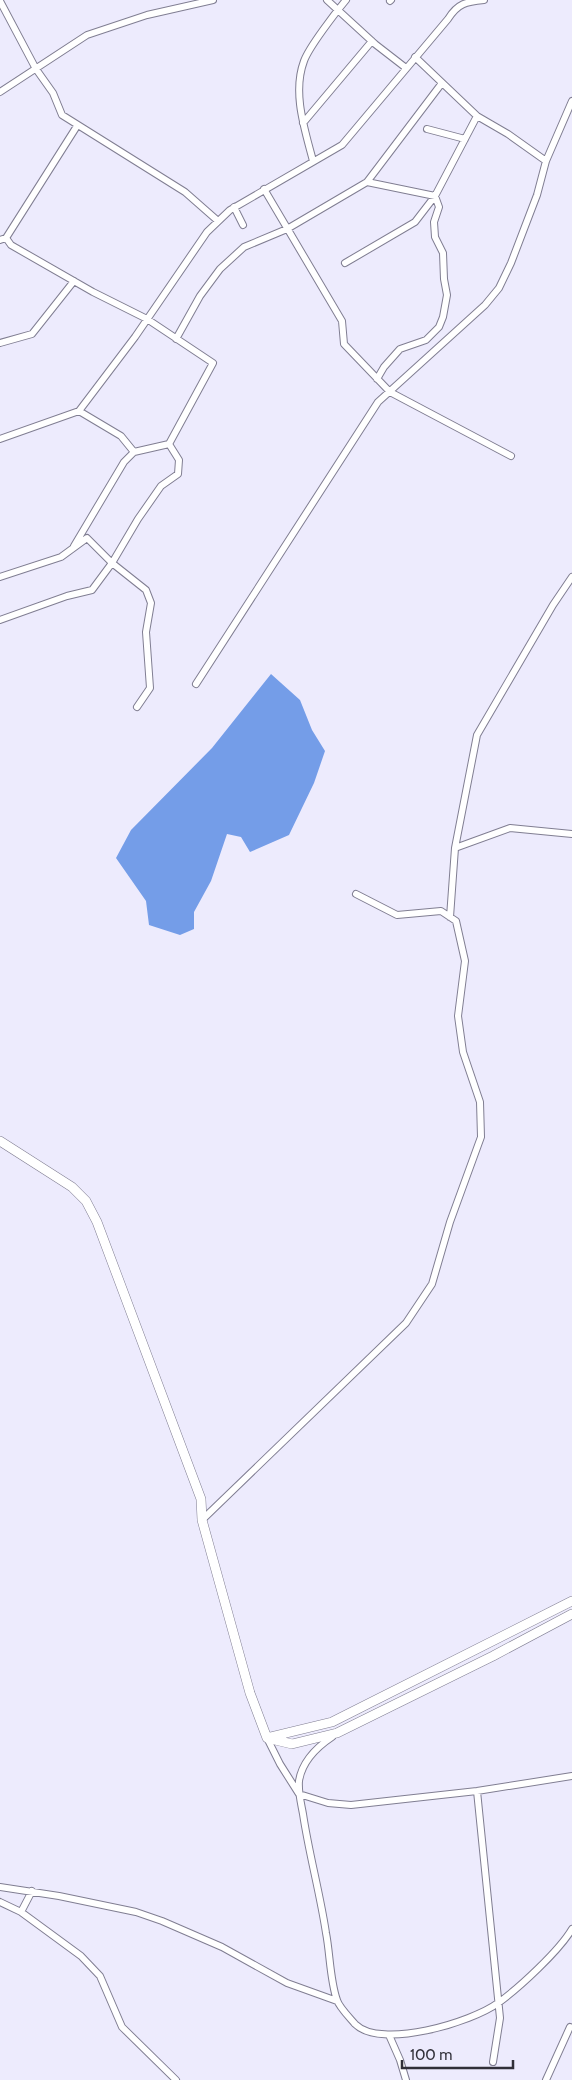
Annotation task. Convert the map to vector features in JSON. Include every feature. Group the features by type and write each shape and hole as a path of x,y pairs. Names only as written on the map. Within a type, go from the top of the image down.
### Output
{"main road":[{"path":"0,1141 72,1187 86,1201 93,1215 201,1498 202,1520 250,1693 268,1738"},
{"path":"268,1738 332,1722 572,1601"},
{"path":"268,1738 292,1744 337,1733 396,1706 572,1614"}],"street":[{"path":"0,92 87,35 147,14 213,0"},
{"path":"327,0 372,41 406,68"},
{"path":"313,161 303,123 300,87 304,61 346,0"},
{"path":"0,439 79,411 147,319 207,232 234,207 342,145 448,19 455,7 470,1 484,0"},
{"path":"0,1 36,69 54,93 62,115 185,192 218,221"},
{"path":"303,123 372,41"},
{"path":"415,57 477,116 508,134 546,161"},
{"path":"176,338 200,296 220,269 244,247 287,229 367,182 442,83"},
{"path":"196,684 378,402 485,305 499,288 537,195 546,161 570,113 572,101"},
{"path":"345,263 415,222 435,196 477,116"},
{"path":"72,549 124,462 134,452 169,444 213,363 147,319 74,281 3,239 77,126"},
{"path":"427,129 465,139"},
{"path":"367,182 435,196"},
{"path":"264,189 342,321 344,344 390,392 511,456"},
{"path":"377,379 384,367 400,349 426,340 439,327 443,317 446,295 444,253 435,237 434,222 439,207 435,196"},
{"path":"234,207 243,225"},
{"path":"0,343 32,334 74,281"},
{"path":"79,411 121,436 134,452"},
{"path":"0,620 67,596 92,590 112,563 138,519 161,486 178,474 179,460 169,444"},
{"path":"0,577 61,557 87,538 112,563 146,590 151,603 146,632 150,688 137,707"},
{"path":"450,917 456,848 477,735 553,605 572,578"},
{"path":"456,848 510,828 572,834"},
{"path":"202,1520 406,1323 432,1284 450,1222 481,1137 480,1102 463,1052 458,1016 465,961 456,921 441,911 397,915 356,894"},
{"path":"337,1733 317,1746 304,1767 299,1780 299,1794 305,1835 317,1879 337,2001"},
{"path":"268,1738 280,1764 299,1794 328,1804 352,1805 477,1791 572,1776"},
{"path":"477,1791 500,2018 493,2062"},
{"path":"0,1887 32,1891 136,1912 162,1921 222,1947 287,1983 337,2001 357,2025 371,2032 389,2035 410,2034 476,2016 498,2003 563,1945 572,1929"},
{"path":"21,1912 32,1891"},
{"path":"0,1902 21,1912 74,1951 100,1976 122,2026 176,2080"},
{"path":"546,2080 570,2027"},
{"path":"389,2035 406,2080"}],"water":[{"path":"271,674 300,700 312,730 325,751 314,783 289,835 250,852 241,837 227,834 211,881 194,912 194,929 180,935 149,925 146,901 116,858 131,830 212,748"}]}
